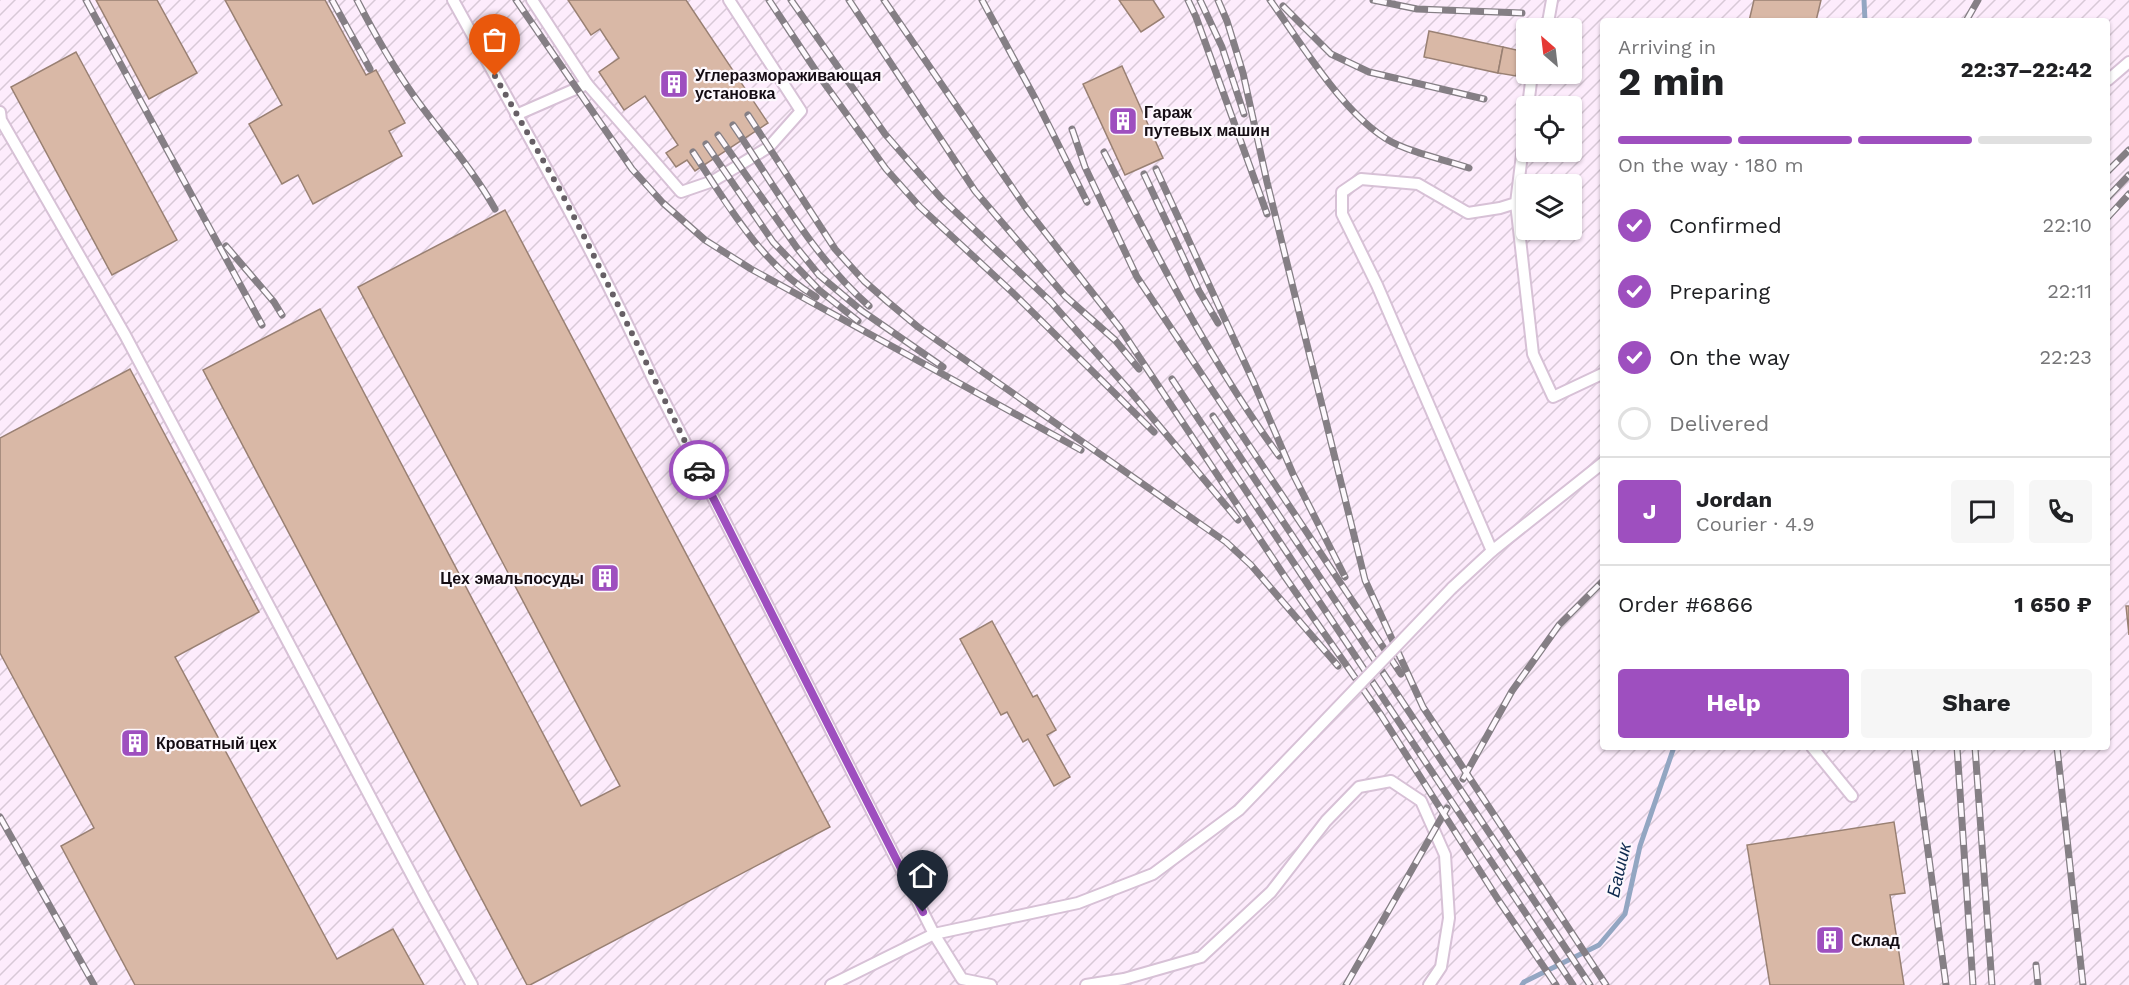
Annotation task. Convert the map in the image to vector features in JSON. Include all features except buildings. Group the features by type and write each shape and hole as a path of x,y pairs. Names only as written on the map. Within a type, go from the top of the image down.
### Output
{"lane":[{"path":"453,0 560,190 620,306 652,377 934,934 962,979 991,985"},
{"path":"532,0 587,84 681,192 713,181 769,147 801,111 729,0"},
{"path":"1549,18 1552,0"},
{"path":"2110,78 2129,62"},
{"path":"516,115 587,84"},
{"path":"0,112 1,120 125,335 472,985"},
{"path":"1492,550 1382,296 1342,214 1342,192 1361,179 1418,184 1468,213 1516,203"},
{"path":"1520,240 1533,354 1553,397 1600,375"},
{"path":"831,985 934,934 1078,903 1153,874 1239,810 1452,588 1492,550 1600,465"},
{"path":"1814,750 1852,796"},
{"path":"1086,985 1124,979 1201,957 1270,892 1326,821 1359,787 1391,781 1421,801 1445,855 1449,918 1441,967 1429,985"}],"shaded area":[{"path":"0,0 2129,0 2129,985 0,985"}],"waterway":[{"name":"Башик","path":"1864,0 1865,18"},
{"name":"Башик","path":"1522,985 1599,945 1625,914 1640,846 1673,750"}],"railway":[{"path":"86,0 262,325"},
{"path":"332,0 370,69"},
{"path":"357,0 406,84 466,165 495,209"},
{"path":"516,0 632,169 663,203 705,240 751,269 1081,450"},
{"path":"769,0 822,80 886,169 920,207 1012,292 1154,432"},
{"path":"791,0 885,134 940,197 1051,302 1130,391 1238,520"},
{"path":"849,0 975,191 1065,296 1115,340 1139,369"},
{"path":"884,0 1026,208 1120,328 1285,577 1381,715 1499,901 1556,985"},
{"path":"982,0 1087,202"},
{"path":"1188,0 1267,214"},
{"path":"1200,0 1222,47 1244,114"},
{"path":"1218,0 1243,73 1267,182 1365,580 1423,707 1606,985"},
{"path":"1270,0 1327,81 1361,119 1379,134 1398,145 1469,168"},
{"path":"1373,0 1417,9 1522,13"},
{"path":"1968,18 1978,0"},
{"path":"1283,6 1331,54 1369,72 1484,99"},
{"path":"748,115 835,249 864,281 918,327 1226,542 1251,565 1338,666"},
{"path":"733,125 812,243 869,306"},
{"path":"1072,129 1085,167 1137,277 1401,674"},
{"path":"718,135 797,248 819,275 862,311 943,367"},
{"path":"706,144 773,242 819,290 858,321"},
{"path":"2110,169 2129,150"},
{"path":"693,152 732,212 762,250 778,268 816,297"},
{"path":"1104,152 1164,269 1207,345 1279,456"},
{"path":"1156,169 1293,474 1345,577"},
{"path":"1144,174 1199,291 1218,323"},
{"path":"2110,195 2129,175"},
{"path":"2110,215 2129,194"},
{"path":"226,246 274,302 282,315"},
{"path":"1172,379 1573,985"},
{"path":"1213,416 1590,985"},
{"path":"1463,779 1512,691 1559,625 1600,584"},
{"path":"1914,750 1946,985"},
{"path":"1957,750 1973,985"},
{"path":"1975,750 1992,985"},
{"path":"2057,750 2083,985"},
{"path":"1346,985 1447,808"},
{"path":"0,817 94,985"},
{"path":"2036,965 2038,985"}],"way so far":[{"path":"495,76 560,190 620,306 652,377 699,470"}],"place":[{"name":"Углеразмораживающая установка","path":"674,84"},
{"name":"Гараж путевых машин","path":"1123,121"},
{"name":"Цех эмальпосуды","path":"605,578"},
{"name":"Кроватный цех","path":"135,743"},
{"name":"Склад","path":"1830,940"}],"route":[{"path":"699,470 923,912"}]}
